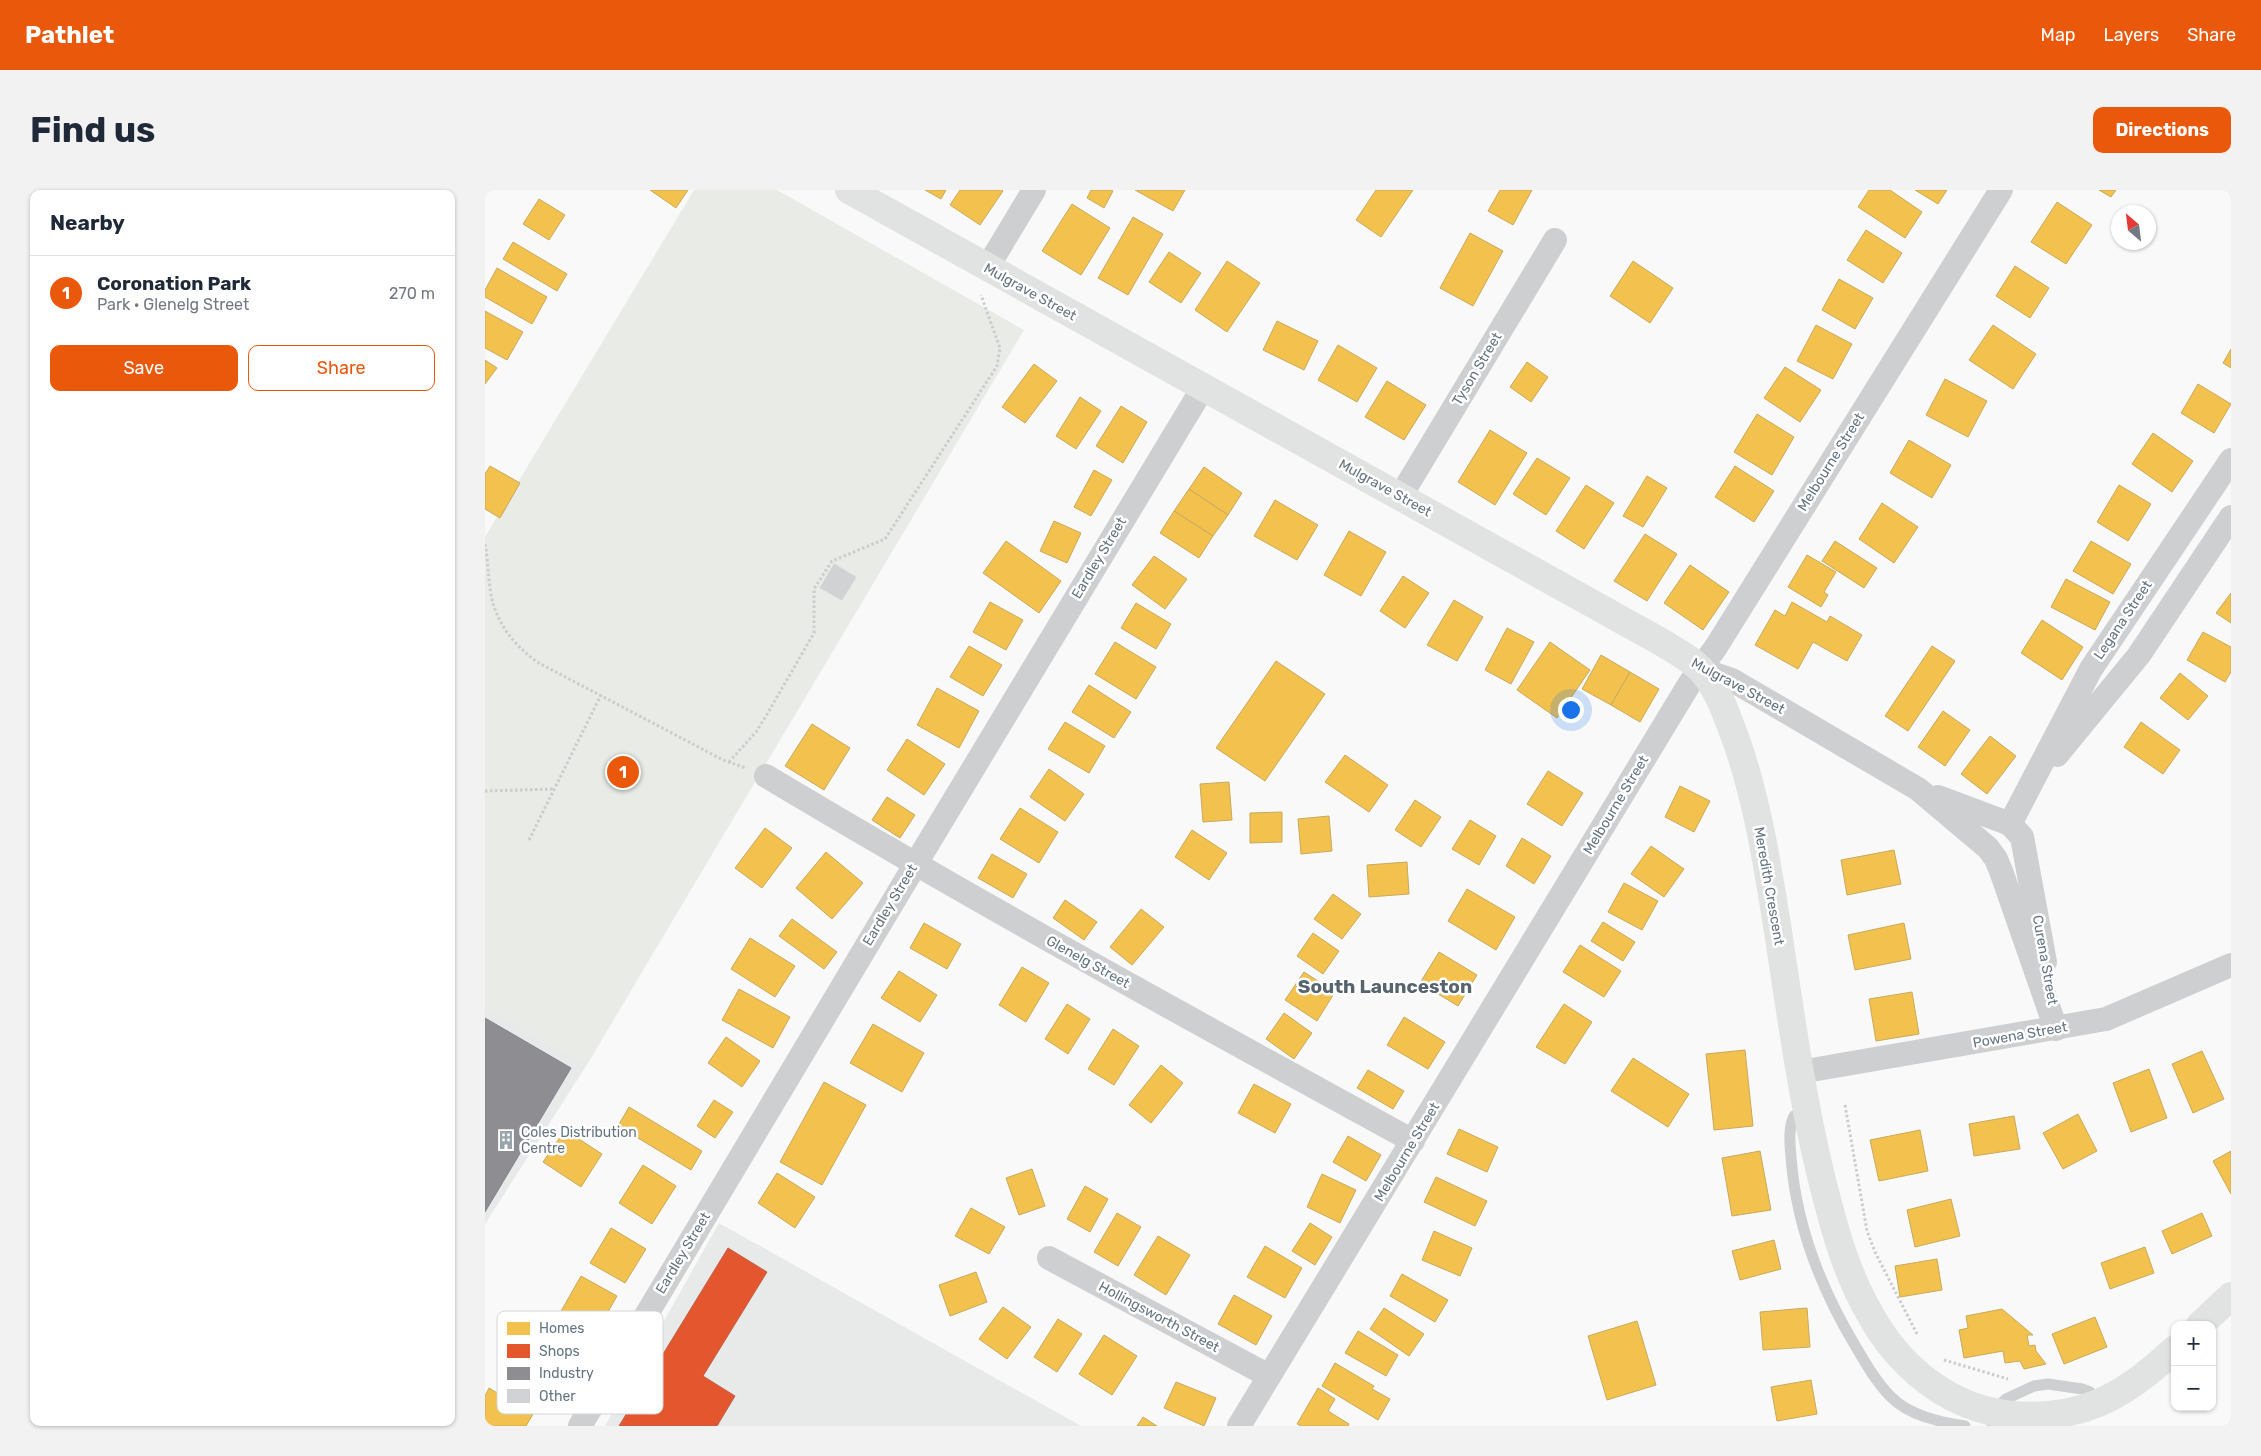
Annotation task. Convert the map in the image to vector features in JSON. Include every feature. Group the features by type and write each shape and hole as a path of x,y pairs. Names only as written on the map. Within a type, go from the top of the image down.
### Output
{"street":[{"name":"Mulgrave Street","path":"849,190 1663,643 1701,669 1732,680 1918,789 2010,824"},
{"path":"987,268 1034,190"},
{"name":"Melbourne Street","path":"1239,1426 1690,683 1716,647 2001,190"},
{"name":"Tyson Street","path":"1400,497 1555,240"},
{"name":"Eardley Street","path":"649,1311 1204,386"},
{"name":"Legana Street","path":"2010,824 2091,669 2231,460"},
{"name":"Legana Street","path":"2029,789 2139,654 2231,517"},
{"name":"Meredith Crescent","path":"1701,669 1715,690 1728,720 1744,764 1754,802 1766,858 1807,1112 1836,1238 1858,1291 1871,1316 1901,1357 1917,1374 1936,1388 1995,1419 2026,1416 2071,1419 2120,1393 2148,1374 2171,1353"},
{"name":"Glenelg Street","path":"766,776 915,865 1208,1030 1413,1141"},
{"name":"Mulgrave Street","path":"1918,789 1988,848"},
{"name":"Curena Street","path":"2010,824 2019,832 2025,844 2056,1029"},
{"name":"Curena Street","path":"1988,848 2001,871 2056,1029"},
{"name":"Powena Street","path":"1800,1072 2106,1019 2231,965"},
{"name":"Hollingsworth Street","path":"1049,1258 1269,1376"},
{"path":"2204,1321 2231,1296"},
{"name":"Eardley Street","path":"580,1426 587,1414"}],"lane":[{"path":"1807,1112 1794,1116 1791,1122 1792,1174 1803,1225 1825,1292 1870,1370 1891,1397 1905,1408 1923,1416 1965,1426"},
{"path":"1995,1419 2001,1404 2005,1400 2033,1386 2048,1384 2082,1389 2090,1392 2097,1404"}],"path":[{"path":"729,762 766,716 814,633 814,590 832,561 885,539 997,366 1000,348 981,295"},
{"path":"485,544 491,594 497,616 519,649 537,662 729,762 766,776"},
{"path":"529,840 601,696"},
{"path":"485,791 555,789"},
{"path":"1845,1106 1867,1231 1875,1252 1920,1339"},
{"path":"1937,1358 2033,1386"}],"shaded area":[{"path":"694,190 777,190 1024,330 588,1063 557,1048 485,1006 485,537"},
{"name":"Coles Distribution Centre","path":"485,1006 557,1048 588,1063 485,1224"},
{"path":"719,1223 1081,1426 605,1426 612,1414 663,1414 663,1323"}],"building: Homes":[{"path":"650,190 688,190 676,208"},
{"path":"925,190 946,190 941,199"},
{"path":"960,190 1003,191 980,225 950,205"},
{"path":"1091,190 1113,191 1104,208 1087,198"},
{"path":"1135,190 1185,190 1173,211"},
{"path":"1376,190 1413,190 1381,237 1356,220"},
{"path":"1500,190 1532,190 1513,225 1488,211"},
{"path":"1869,190 1890,190 1922,212 1905,238 1858,207"},
{"path":"1915,190 1947,190 1938,204"},
{"path":"2099,190 2116,190 2111,197"},
{"path":"539,199 565,215 549,240 523,224"},
{"path":"2057,202 2092,225 2066,264 2031,242"},
{"path":"1072,204 1110,228 1081,275 1042,251"},
{"path":"1133,217 1163,234 1128,295 1098,278"},
{"path":"1866,230 1902,253 1883,283 1847,260"},
{"path":"1470,233 1503,251 1473,306 1440,288"},
{"path":"513,242 567,274 557,291 503,259"},
{"path":"1169,252 1201,273 1181,303 1149,282"},
{"path":"1227,261 1260,283 1227,332 1195,310"},
{"path":"1633,261 1673,288 1650,323 1610,296"},
{"path":"2015,266 2049,288 2030,318 1996,296"},
{"path":"497,268 547,297 532,324 485,297 485,290"},
{"path":"1839,279 1873,298 1855,329 1822,310"},
{"path":"485,311 523,332 507,360 485,348"},
{"path":"1277,321 1318,341 1304,370 1263,350"},
{"path":"1816,325 1852,344 1833,379 1797,361"},
{"path":"1993,325 2036,354 2013,389 1969,360"},
{"path":"1338,345 1377,368 1357,402 1318,380"},
{"path":"2231,349 2231,368 2223,363"},
{"path":"485,360 497,368 485,384"},
{"path":"1527,362 1548,377 1531,402 1510,387"},
{"path":"1034,364 1057,381 1025,423 1002,407"},
{"path":"1785,367 1821,390 1800,422 1764,398"},
{"path":"1945,379 1987,401 1968,437 1926,415"},
{"path":"1387,381 1426,405 1404,440 1365,417"},
{"path":"2198,384 2231,404 2214,433 2181,413"},
{"path":"1080,397 1101,411 1076,449 1056,436"},
{"path":"1121,406 1147,422 1123,463 1096,446"},
{"path":"1757,414 1794,437 1772,475 1734,452"},
{"path":"1490,430 1527,453 1495,505 1458,482"},
{"path":"2153,433 2193,461 2172,492 2132,464"},
{"path":"1909,440 1951,465 1932,498 1890,473"},
{"path":"1537,458 1570,478 1546,515 1513,494"},
{"path":"490,466 520,483 500,518 485,509 485,474"},
{"path":"1735,466 1774,491 1754,522 1715,497"},
{"path":"1204,467 1242,493 1228,515 1189,489"},
{"path":"1094,470 1112,480 1091,516 1074,507"},
{"path":"1647,476 1667,488 1643,527 1623,516"},
{"path":"1586,485 1614,503 1584,549 1556,531"},
{"path":"2119,485 2151,504 2128,541 2097,522"},
{"path":"1189,489 1228,515 1213,536 1174,511"},
{"path":"1275,500 1318,525 1297,560 1254,536"},
{"path":"1882,503 1918,527 1894,563 1859,539"},
{"path":"1174,511 1213,536 1199,558 1160,533"},
{"path":"1054,521 1081,533 1067,563 1040,551"},
{"path":"1349,531 1386,552 1361,596 1324,575"},
{"path":"1645,534 1677,554 1647,601 1614,581"},
{"path":"1006,541 1061,581 1039,613 983,573"},
{"path":"1835,541 1877,568 1864,588 1822,561"},
{"path":"2091,541 2131,564 2113,594 2073,571"},
{"path":"1807,555 1836,572 1824,592 1828,595 1821,607 1788,587"},
{"path":"1154,556 1187,579 1165,609 1132,585"},
{"path":"1690,565 1729,592 1703,630 1664,603"},
{"path":"1403,576 1429,593 1405,628 1380,611"},
{"path":"2066,579 2110,602 2095,630 2051,607"},
{"path":"2231,593 2231,623 2216,613"},
{"path":"1454,600 1483,617 1457,661 1427,645"},
{"path":"990,602 1023,620 1006,650 973,632"},
{"path":"1792,602 1827,622 1830,616 1862,635 1847,661 1813,642 1798,669 1755,645 1775,610 1785,616"},
{"path":"1136,603 1171,624 1156,649 1121,628"},
{"path":"2042,620 2083,647 2062,680 2021,653"},
{"path":"1507,628 1534,642 1511,684 1485,670"},
{"path":"2203,632 2231,647 2231,672 2225,682 2187,660"},
{"path":"1115,642 1156,667 1136,699 1095,674"},
{"path":"1550,642 1590,670 1557,718 1517,690"},
{"path":"969,646 1002,665 983,696 950,677"},
{"path":"1932,646 1955,661 1908,731 1885,716"},
{"path":"1601,655 1630,672 1611,705 1582,689"},
{"path":"1276,661 1325,694 1265,781 1216,748"},
{"path":"1630,672 1659,689 1640,722 1611,705"},
{"path":"2180,673 2208,696 2188,720 2160,698"},
{"path":"1089,685 1131,712 1114,738 1072,712"},
{"path":"937,688 979,711 959,748 917,725"},
{"path":"1943,711 1970,730 1945,766 1918,747"},
{"path":"1065,722 1105,746 1089,773 1048,749"},
{"path":"2141,722 2180,750 2163,774 2124,747"},
{"path":"812,724 850,748 824,790 785,766"},
{"path":"1990,736 2016,756 1987,794 1961,774"},
{"path":"907,739 945,764 924,795 887,770"},
{"path":"1345,755 1388,785 1369,812 1325,782"},
{"path":"1049,769 1084,794 1065,821 1030,797"},
{"path":"1548,771 1583,793 1562,826 1527,804"},
{"path":"1229,782 1232,820 1203,822 1200,784"},
{"path":"1680,786 1710,801 1694,832 1665,817"},
{"path":"887,797 915,815 900,838 872,820"},
{"path":"1415,800 1441,817 1421,847 1395,830"},
{"path":"1020,808 1058,832 1039,863 1000,839"},
{"path":"1282,812 1282,842 1250,843 1250,813"},
{"path":"1329,816 1332,851 1301,854 1298,819"},
{"path":"1470,820 1496,836 1479,865 1452,849"},
{"path":"765,828 792,848 762,888 735,868"},
{"path":"1192,830 1227,853 1209,880 1175,857"},
{"path":"1522,838 1551,856 1534,884 1506,866"},
{"path":"1651,846 1684,869 1664,897 1631,874"},
{"path":"1894,850 1901,884 1847,895 1841,860"},
{"path":"826,852 863,883 832,919 796,888"},
{"path":"992,854 1027,874 1013,898 978,878"},
{"path":"1407,862 1409,894 1369,897 1367,865"},
{"path":"1624,883 1658,901 1642,930 1608,912"},
{"path":"1467,889 1515,917 1496,950 1448,921"},
{"path":"1333,894 1361,914 1342,939 1314,919"},
{"path":"1065,900 1097,922 1084,940 1053,918"},
{"path":"1141,909 1164,927 1132,965 1110,947"},
{"path":"792,919 837,952 824,969 779,936"},
{"path":"1603,922 1635,942 1623,961 1591,941"},
{"path":"924,923 961,944 947,969 910,948"},
{"path":"1904,923 1911,959 1855,970 1848,935"},
{"path":"1313,933 1339,951 1323,974 1297,956"},
{"path":"750,938 795,966 775,997 731,969"},
{"path":"1580,945 1621,971 1604,997 1563,972"},
{"path":"1439,952 1477,975 1458,1006 1420,983"},
{"path":"1022,967 1049,983 1026,1022 999,1005"},
{"path":"899,971 937,995 920,1022 881,998"},
{"path":"1304,972 1335,992 1317,1021 1285,1000"},
{"path":"739,989 790,1017 773,1048 722,1020"},
{"path":"1912,992 1919,1034 1876,1041 1869,999"},
{"path":"1067,1004 1090,1019 1068,1054 1045,1039"},
{"path":"1564,1004 1592,1022 1565,1064 1536,1047"},
{"path":"1284,1013 1312,1033 1294,1059 1266,1039"},
{"path":"1404,1017 1445,1042 1428,1069 1387,1045"},
{"path":"873,1024 924,1053 902,1092 850,1063"},
{"path":"1113,1029 1139,1046 1114,1085 1088,1069"},
{"path":"726,1037 760,1061 742,1087 708,1063"},
{"path":"1745,1050 1753,1126 1714,1130 1706,1054"},
{"path":"2202,1051 2224,1099 2193,1113 2172,1064"},
{"path":"1633,1058 1689,1094 1668,1127 1611,1091"},
{"path":"1161,1065 1183,1083 1151,1123 1129,1105"},
{"path":"2149,1069 2167,1118 2131,1132 2113,1083"},
{"path":"1368,1070 1404,1091 1393,1109 1357,1088"},
{"path":"824,1082 866,1105 822,1185 780,1162"},
{"path":"1254,1084 1291,1104 1275,1133 1238,1113"},
{"path":"714,1100 733,1112 715,1138 697,1126"},
{"path":"629,1107 702,1151 691,1170 618,1126"},
{"path":"2078,1114 2097,1151 2063,1169 2043,1133"},
{"path":"2014,1116 2020,1149 1974,1156 1969,1124"},
{"path":"1459,1129 1498,1147 1487,1172 1447,1154"},
{"path":"565,1130 602,1154 581,1187 543,1162"},
{"path":"1920,1130 1928,1171 1879,1181 1870,1140"},
{"path":"1348,1136 1381,1155 1366,1181 1333,1162"},
{"path":"1760,1151 1771,1210 1732,1216 1722,1158"},
{"path":"2231,1151 2231,1194 2213,1161"},
{"path":"643,1165 676,1186 652,1224 619,1203"},
{"path":"1032,1169 1045,1206 1019,1215 1006,1178"},
{"path":"777,1173 815,1197 795,1228 758,1203"},
{"path":"1322,1174 1356,1190 1340,1223 1307,1207"},
{"path":"1436,1177 1487,1201 1475,1226 1424,1202"},
{"path":"1085,1186 1108,1199 1090,1232 1067,1219"},
{"path":"1951,1199 1960,1236 1915,1247 1907,1210"},
{"path":"971,1208 1005,1227 989,1254 955,1236"},
{"path":"1117,1213 1141,1227 1118,1266 1094,1252"},
{"path":"2202,1213 2212,1236 2172,1254 2162,1231"},
{"path":"1310,1223 1332,1237 1315,1265 1292,1251"},
{"path":"611,1228 646,1249 625,1283 590,1263"},
{"path":"1434,1231 1472,1248 1460,1276 1422,1260"},
{"path":"1158,1236 1190,1255 1166,1295 1134,1275"},
{"path":"1774,1240 1781,1269 1740,1280 1732,1251"},
{"path":"1265,1246 1302,1268 1285,1298 1247,1277"},
{"path":"2145,1247 2154,1273 2110,1289 2101,1263"},
{"path":"1937,1259 1942,1290 1900,1297 1895,1266"},
{"path":"976,1272 987,1302 950,1316 939,1285"},
{"path":"1402,1274 1448,1300 1435,1322 1390,1296"},
{"path":"581,1276 617,1296 608,1311 561,1311"},
{"path":"1234,1295 1272,1316 1256,1345 1218,1324"},
{"path":"1003,1307 1031,1327 1007,1359 979,1339"},
{"path":"1384,1308 1424,1334 1409,1356 1370,1329"},
{"path":"1807,1308 1810,1347 1763,1350 1760,1312"},
{"path":"2002,1309 2033,1335 2027,1335 2029,1346 2035,1345 2036,1351 2046,1364 2024,1369 2020,1361 2005,1363 2003,1351 1964,1358 1959,1330 1968,1328 1966,1316"},
{"path":"2095,1317 2107,1347 2064,1364 2052,1334"},
{"path":"1058,1319 1082,1334 1057,1372 1034,1357"},
{"path":"1637,1321 1656,1385 1607,1400 1588,1336"},
{"path":"1358,1331 1398,1355 1386,1376 1345,1353"},
{"path":"1104,1335 1137,1356 1112,1395 1079,1374"},
{"path":"1335,1363 1374,1386 1372,1389 1390,1399 1378,1420 1322,1386"},
{"path":"1811,1380 1817,1414 1777,1421 1771,1387"},
{"path":"1176,1382 1216,1398 1204,1426 1164,1408"},
{"path":"489,1388 497,1393 497,1414 533,1414 526,1426 485,1426 485,1396"},
{"path":"1318,1388 1335,1399 1328,1411 1349,1424 1348,1426 1301,1426 1297,1424"},
{"path":"1143,1417 1157,1426 1137,1426"}],"building: Shops":[{"path":"728,1248 767,1272 703,1376 735,1396 717,1426 619,1426 626,1414 663,1414 663,1354"}],"building: Industry":[{"name":"Coles Distribution Centre","path":"485,1018 571,1068 485,1212"}],"building: Other":[{"path":"834,563 857,577 842,601 819,588"}],"place":[{"name":"Coronation Park","path":"623,772"},
{"name":"Coles Distribution Centre","path":"506,1140"}],"district":[{"name":"South Launceston","path":"1385,986"}]}
